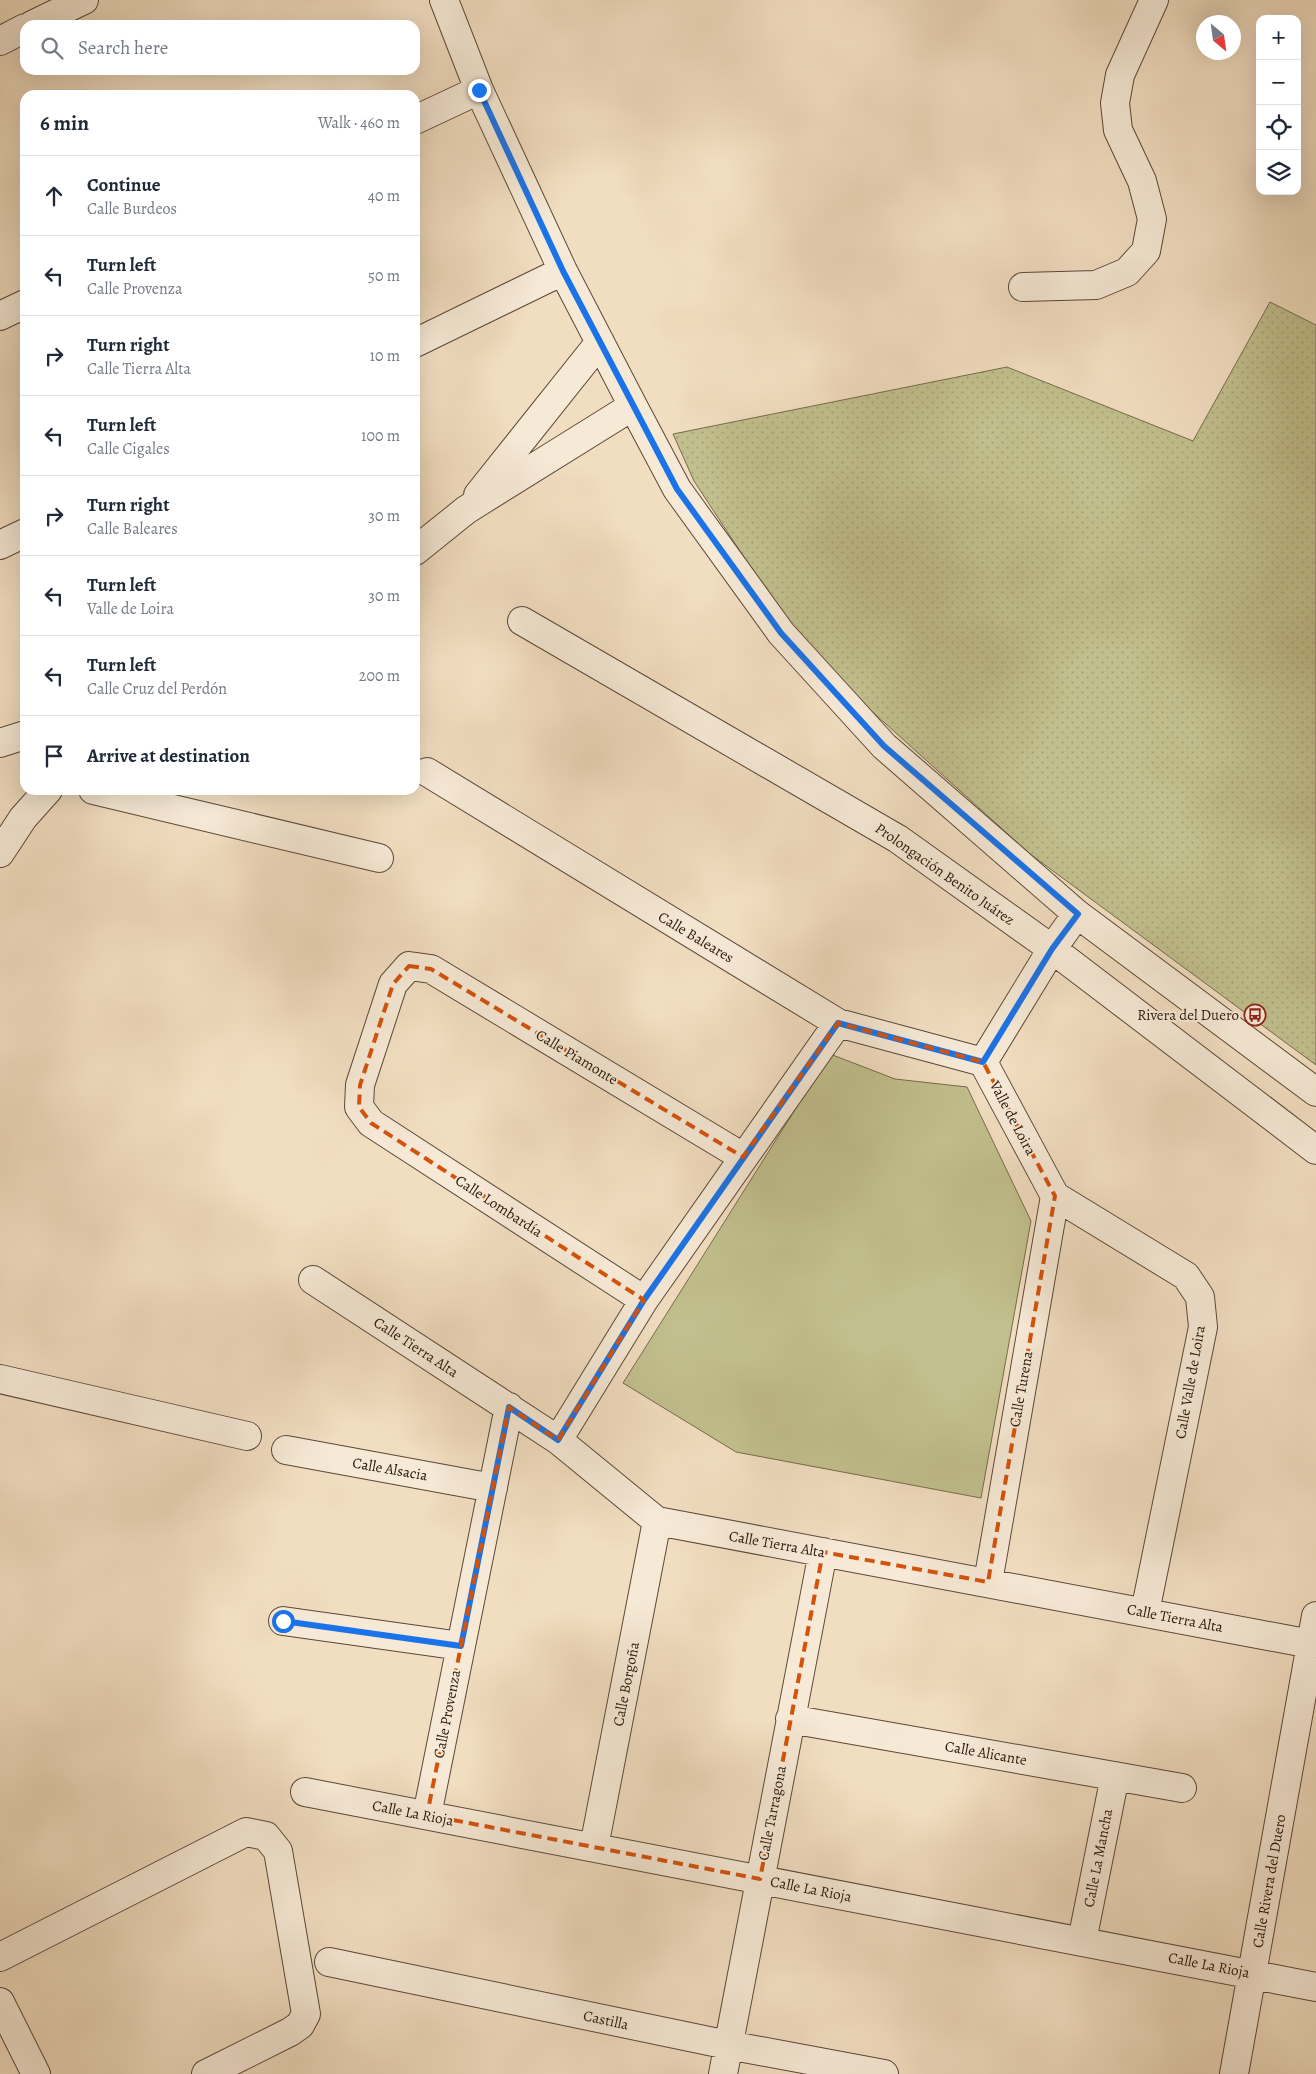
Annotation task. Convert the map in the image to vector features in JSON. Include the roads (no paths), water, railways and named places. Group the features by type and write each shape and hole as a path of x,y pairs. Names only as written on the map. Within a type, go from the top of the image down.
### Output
{"street":[{"path":"42,20 84,0"},
{"path":"444,0 479,90 563,271 677,489 781,633 884,746 1078,914 1316,1092"},
{"path":"1023,287 1096,285 1127,272 1146,251 1152,219 1142,181 1118,130 1115,103 1120,75 1154,0"},
{"path":"0,40 20,30"},
{"path":"420,118 479,90"},
{"path":"420,341 563,271"},
{"path":"0,316 20,306"},
{"path":"466,510 600,342"},
{"path":"420,547 466,510 633,406"},
{"path":"0,545 20,535"},
{"name":"Prolongación Benito Juárez","path":"522,621 898,839 1052,949 1316,1150"},
{"path":"0,744 20,737"},
{"name":"Calle Baleares","path":"427,772 838,1023 983,1062"},
{"path":"0,853 23,818 44,795"},
{"path":"114,795 379,858"},
{"path":"983,1062 1052,949 1078,914"},
{"name":"Calle Piamonte","path":"359,1107 360,1085 393,984 409,966 431,969 742,1157"},
{"path":"558,1440 644,1300 742,1157 838,1023"},
{"name":"Valle de Loira","path":"983,1062 1055,1196"},
{"name":"Calle Lombardía","path":"359,1107 371,1122 644,1300"},
{"name":"Calle Turena","path":"988,1582 1055,1196"},
{"name":"Calle Valle de Loira","path":"1055,1196 1186,1276 1200,1297 1203,1327 1145,1612"},
{"name":"Calle Tierra Alta","path":"313,1280 558,1440 657,1522 988,1582 1311,1644"},
{"path":"0,1379 247,1436"},
{"name":"Calle Provenza","path":"427,1815 509,1407"},
{"name":"Calle Alsacia","path":"286,1450 493,1488"},
{"name":"Calle Borgoña","path":"594,1847 657,1522"},
{"name":"Calle Tarragona","path":"723,2074 822,1552"},
{"name":"Calle Rivera del Duero","path":"1234,2074 1252,1974 1310,1694 1311,1644 1316,1616"},
{"path":"283,1621 461,1646"},
{"name":"Calle Alicante","path":"790,1719 1182,1788"},
{"name":"Calle La Mancha","path":"1082,1941 1115,1776"},
{"name":"Calle La Rioja","path":"305,1792 1316,1986"},
{"path":"0,1957 246,1832 266,1836 278,1852 306,2014 300,2025 290,2032 206,2074"},
{"name":"Castilla","path":"329,1962 728,2045 884,2074"},
{"path":"0,2002 36,2074"}],"place":[{"name":"Rivera del Duero","path":"1255,1015"}]}
